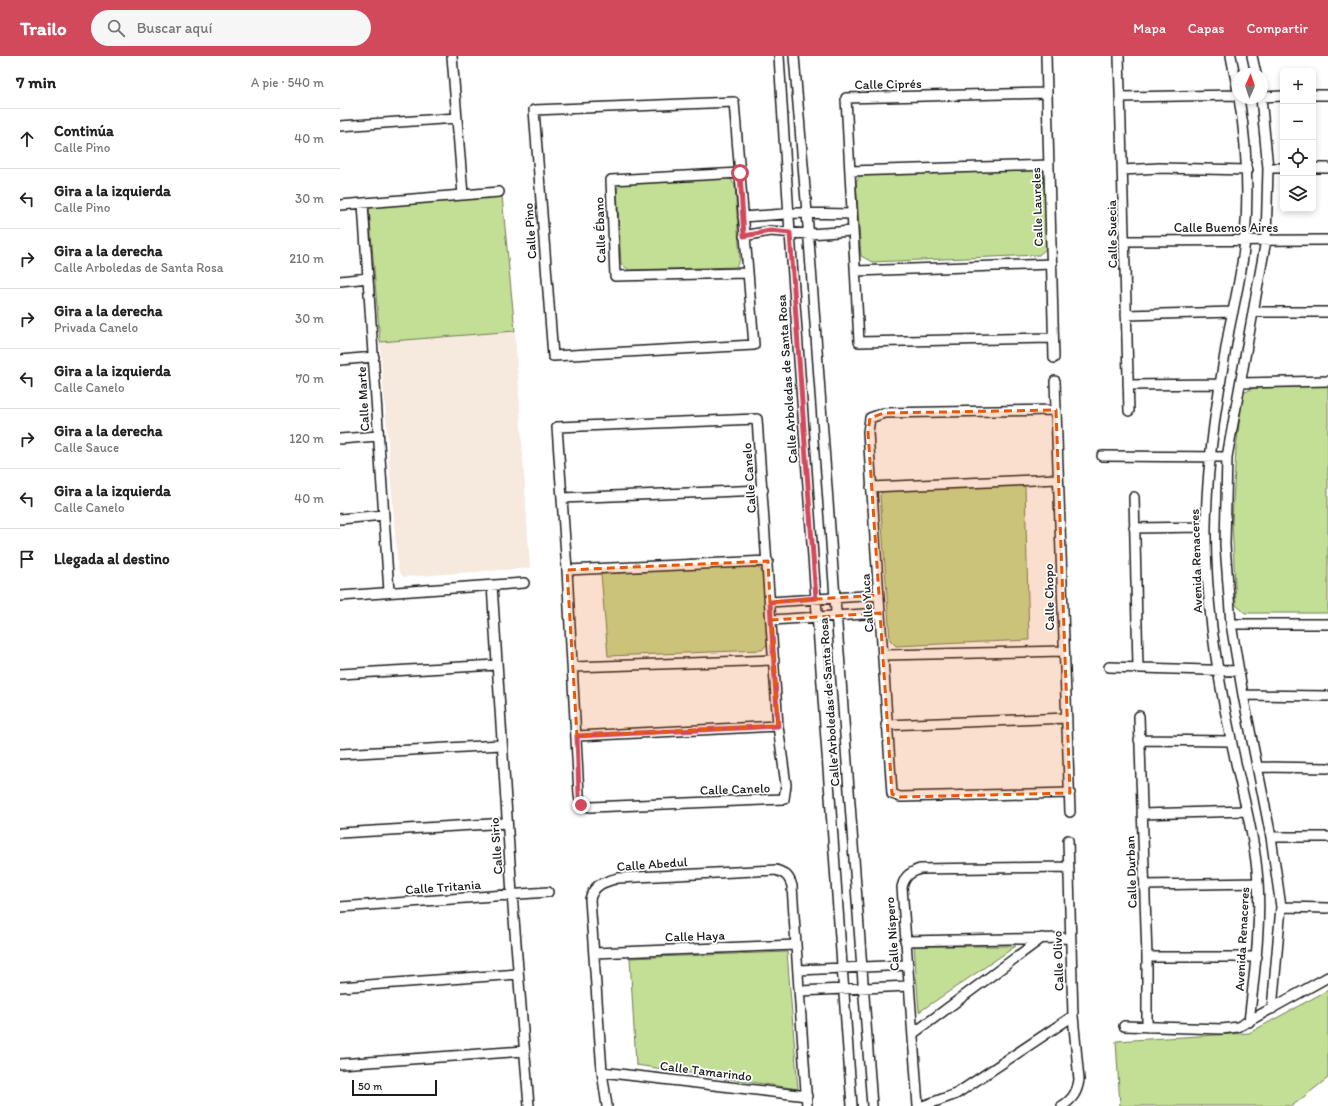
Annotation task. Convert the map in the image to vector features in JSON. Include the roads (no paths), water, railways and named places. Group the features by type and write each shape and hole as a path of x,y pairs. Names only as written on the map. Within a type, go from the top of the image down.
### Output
{"street":[{"path":"452,56 462,196"},
{"name":"Calle Arboledas de Santa Rosa","path":"779,56 793,213 790,233 852,1106"},
{"name":"Calle Arboledas de Santa Rosa","path":"794,56 807,213 804,234 836,616 872,1106"},
{"name":"Calle Laureles","path":"1046,56 1054,358"},
{"name":"Calle Suecia","path":"1119,56 1129,411"},
{"path":"1231,56 1233,68"},
{"path":"1252,56 1255,68"},
{"name":"Calle Ciprés","path":"1046,93 846,98 859,342 1053,338"},
{"path":"1121,97 1232,95"},
{"path":"1316,95 1328,95"},
{"path":"1268,97 1280,96"},
{"name":"Calle Pino","path":"734,102 743,217 754,345 553,356 534,110 734,102"},
{"name":"Avenida Renaceres","path":"1240,104 1246,140 1248,170 1245,240 1220,384 1210,458 1206,527 1212,631 1217,670 1253,839 1258,883 1257,956 1249,1022"},
{"path":"1263,104 1268,168 1266,240 1227,457 1225,545 1231,624 1243,696 1272,837 1281,907 1272,1010"},
{"path":"340,126 457,118"},
{"path":"850,171 1049,165"},
{"path":"1123,170 1159,168 1248,170"},
{"path":"1268,168 1280,168"},
{"path":"1316,168 1328,168"},
{"name":"Calle Ébano","path":"740,173 611,180 615,276 747,273"},
{"path":"340,205 499,192"},
{"name":"Calle Marte","path":"363,204 389,592"},
{"path":"743,217 793,213 852,214"},
{"path":"744,236 770,231 804,234 853,231"},
{"name":"Calle Buenos Aires","path":"1125,241 1328,240"},
{"path":"856,272 1052,264"},
{"path":"340,281 368,278"},
{"path":"1126,315 1233,312"},
{"path":"1253,312 1328,312"},
{"path":"340,360 374,357"},
{"name":"Calle Chopo","path":"1054,381 1070,812"},
{"path":"1240,383 1328,382"},
{"path":"1128,386 1220,384"},
{"name":"Calle Yuca","path":"1056,410 876,415 870,418 868,425 871,486 884,655 890,787 892,794 895,797 1070,793"},
{"name":"Calle Canelo","path":"757,419 763,490 778,726 786,791 784,799 585,807 581,805 579,799 573,667 557,427 757,419"},
{"path":"340,439 378,436"},
{"path":"1102,456 1227,457"},
{"path":"871,486 1058,479"},
{"path":"562,498 763,490"},
{"path":"1134,497 1138,667"},
{"path":"340,519 384,515"},
{"path":"1134,528 1206,527"},
{"path":"567,570 768,561"},
{"path":"340,596 524,583"},
{"name":"Calle Sirio","path":"492,585 512,894 529,1106"},
{"path":"770,602 879,595"},
{"path":"772,620 880,613"},
{"path":"1231,624 1328,624"},
{"path":"884,655 1063,650"},
{"path":"573,667 774,660"},
{"path":"340,674 496,665"},
{"path":"1109,666 1239,671"},
{"path":"1243,696 1328,696"},
{"name":"Calle Durban","path":"1139,716 1147,957 1147,1027"},
{"path":"886,725 1067,718"},
{"path":"577,736 778,726"},
{"path":"1139,740 1231,741"},
{"path":"340,754 502,745"},
{"path":"1258,767 1328,768"},
{"path":"1142,814 1246,811"},
{"path":"340,833 507,823"},
{"path":"1272,837 1328,837"},
{"name":"Calle Olivo","path":"1062,1106 1073,1098 1077,1090 1079,1080 1073,1016 1068,840"},
{"name":"Calle Níspero","path":"918,1106 914,1033 905,941 902,886 905,877 911,872 920,869 1068,867"},
{"name":"Calle Abedul","path":"607,1106 602,1072 590,899 595,887 603,882 618,878 776,870 790,878 792,886 799,970 807,1106"},
{"path":"1145,886 1258,883"},
{"name":"Calle Tritania","path":"340,907 548,892"},
{"path":"1281,907 1328,908"},
{"path":"914,1033 1042,938"},
{"path":"905,941 1070,938"},
{"name":"Calle Haya","path":"594,953 796,945"},
{"path":"1147,957 1257,956"},
{"path":"799,970 908,965"},
{"path":"340,987 518,974"},
{"path":"1124,1026 1222,1029 1238,1027 1272,1010 1328,977"},
{"path":"800,991 910,986"},
{"path":"923,1106 956,1094 1073,1016"},
{"path":"340,1064 524,1051"},
{"name":"Calle Tamarindo","path":"602,1072 807,1096"}]}
